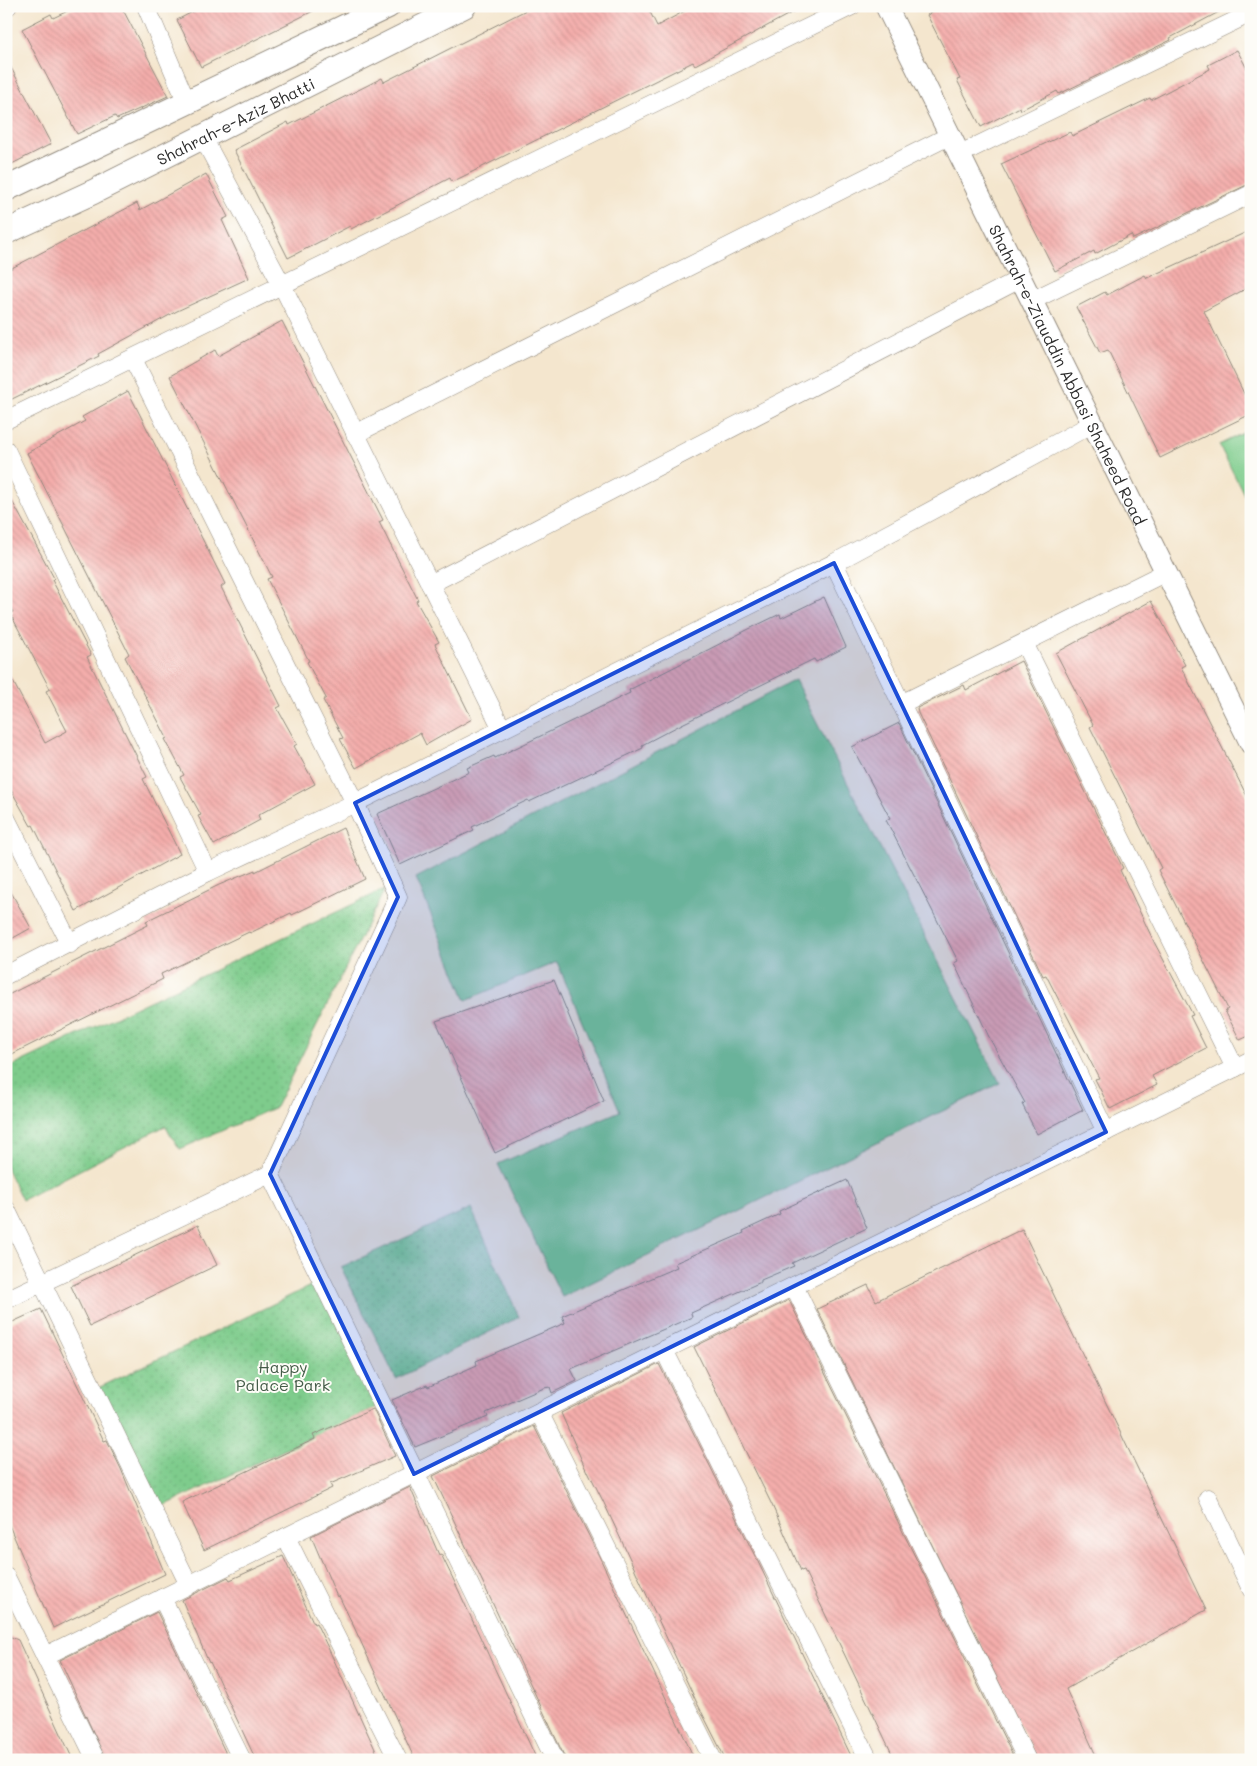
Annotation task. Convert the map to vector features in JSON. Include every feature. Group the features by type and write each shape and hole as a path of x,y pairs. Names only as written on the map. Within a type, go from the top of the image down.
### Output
{"main road":[{"path":"6,190 388,6"},
{"name":"Shahrah-e-Aziz Bhatti","path":"6,232 93,192 464,6"}],"street":[{"path":"146,6 187,103"},
{"path":"6,420 852,6"},
{"name":"Shahrah-e-Ziauddin Abbasi Shaheed Road","path":"891,8 954,146 1249,738"},
{"path":"356,434 954,146 1251,14"},
{"path":"202,136 282,286 502,729"},
{"path":"1031,301 1251,194"},
{"path":"430,584 1020,280"},
{"path":"6,1300 270,1174 398,897 355,803 133,358"},
{"path":"6,975 208,872 355,803 834,563 1092,424"},
{"path":"6,450 208,872"},
{"path":"834,563 1106,1132"},
{"path":"901,704 1166,572"},
{"path":"46,1656 1243,1064 1024,643"},
{"path":"6,818 70,944"},
{"path":"270,1174 414,1474 555,1760"},
{"path":"6,1209 189,1585"},
{"path":"794,1286 1027,1760"},
{"path":"664,1350 869,1760"},
{"path":"539,1412 713,1760"},
{"path":"1208,1498 1251,1589"},
{"path":"286,1537 398,1760"},
{"path":"6,1576 96,1760"},
{"path":"162,1598 242,1760"}],"highlighted area":[{"path":"834,563 1106,1132 414,1474 270,1174 398,897 355,803"}],"green space":[{"path":"1251,429 1251,508 1219,445"},
{"path":"795,680 1000,1083 562,1297 498,1164 620,1111 557,962 466,1000 416,878"},
{"path":"385,889 276,1107 180,1149 165,1126 22,1200 6,1167 6,1069"},
{"path":"471,1208 519,1317 396,1379 341,1267"},
{"name":"Happy Palace Park","path":"321,1281 377,1407 153,1511 94,1390"}],"building":[{"path":"78,6 121,6 168,96 117,119 115,116 77,134 22,29 51,14 53,18"},
{"path":"204,6 323,6 201,67 177,20"},
{"path":"534,6 647,6 657,26 694,6 804,6 695,65 693,62 452,182 450,178 351,229 350,226 288,258 234,150 288,122 289,125 382,78 384,82"},
{"path":"944,6 1230,6 1170,38 1171,40 1059,94 1057,91 1021,110 1020,107 981,127 957,80 960,79 927,15"},
{"path":"1237,50 1251,76 1251,183 1133,239 1131,235 1095,254 1094,251 1055,271 1001,164 1070,132 1072,136 1150,98 1151,100 1210,69 1208,65"},
{"path":"6,58 51,144 6,167"},
{"path":"206,174 228,217 222,220 249,278 177,311 98,354 99,356 6,402 6,271 137,203 140,210"},
{"path":"1251,230 1251,286 1204,311 1251,408 1251,414 1160,458 1108,350 1100,353 1076,307 1105,292 1107,295 1145,275 1147,278"},
{"path":"282,321 383,520 379,522 418,600 416,601 439,642 435,644 472,719 426,745 420,733 356,768 340,739 343,738 323,700 326,698 307,662 309,661 267,579 272,577 170,376 215,350 218,356"},
{"path":"128,391 225,584 221,587 281,706 277,708 297,744 294,746 315,784 258,815 260,820 214,845 198,816 201,815 180,777 184,775 165,739 167,738 125,657 129,654 27,453 85,421 82,417"},
{"path":"6,490 54,578 52,580 91,655 87,657 147,777 143,779 180,854 76,911 33,825 31,826 6,781 6,668 45,743 67,731 46,691 50,689 10,613 13,612 6,601"},
{"path":"824,597 846,647 816,662 814,659 682,724 642,745 643,748 529,802 528,800 472,827 474,830 400,865 377,814 469,772 467,768 494,756 495,758 630,693 629,690 749,629 780,614 781,618"},
{"path":"1151,601 1185,665 1181,667 1251,804 1251,1035 1240,1040 1225,1011 1228,1009 1158,870 1161,868 1090,727 1093,725 1056,653"},
{"path":"1021,661 1123,868 1120,870 1154,942 1193,1015 1190,1016 1206,1048 1152,1076 1157,1085 1110,1109 1095,1079 1099,1078 1046,975 1043,976 917,708 964,685 966,690"},
{"path":"899,723 1083,1110 1037,1134 1022,1104 1025,1103 990,1039 954,963 958,961 886,820 890,818 852,747"},
{"path":"343,828 365,879 292,915 291,913 161,974 163,979 6,1057 6,996 148,925 146,921 219,885 255,870 255,872"},
{"path":"6,883 31,928 6,942"},
{"path":"554,980 604,1101 495,1153 436,1021"},
{"path":"847,1180 867,1228 792,1263 794,1266 761,1280 761,1282 691,1313 692,1317 571,1369 577,1381 552,1393 550,1387 544,1388 486,1413 488,1417 415,1447 392,1400 427,1385 428,1387 477,1365 476,1361 565,1323 562,1316 677,1267 675,1263 744,1233 743,1231 780,1214 779,1211"},
{"path":"198,1225 217,1265 90,1326 71,1286"},
{"path":"1022,1229 1206,1610 1066,1689 1098,1760 1037,1760 817,1309 868,1285 876,1301"},
{"path":"789,1300 1015,1760 895,1760 804,1570 801,1571 772,1505 694,1347"},
{"path":"41,1309 104,1441 107,1440 121,1469 165,1574 53,1628 6,1518 6,1325"},
{"path":"659,1364 760,1566 853,1760 726,1760 696,1701 561,1413"},
{"path":"373,1409 395,1456 330,1484 332,1488 204,1550 182,1502 315,1439 313,1435"},
{"path":"534,1426 599,1556 695,1760 566,1760 433,1476"},
{"path":"410,1487 439,1555 441,1554 457,1587 537,1760 415,1760 355,1629 339,1596 337,1597 311,1536"},
{"path":"283,1556 380,1760 256,1760 209,1663 182,1600 228,1577 230,1580"},
{"path":"157,1612 229,1760 106,1760 60,1660"},
{"path":"6,1635 18,1640 73,1760 9,1760 6,1754"}]}
